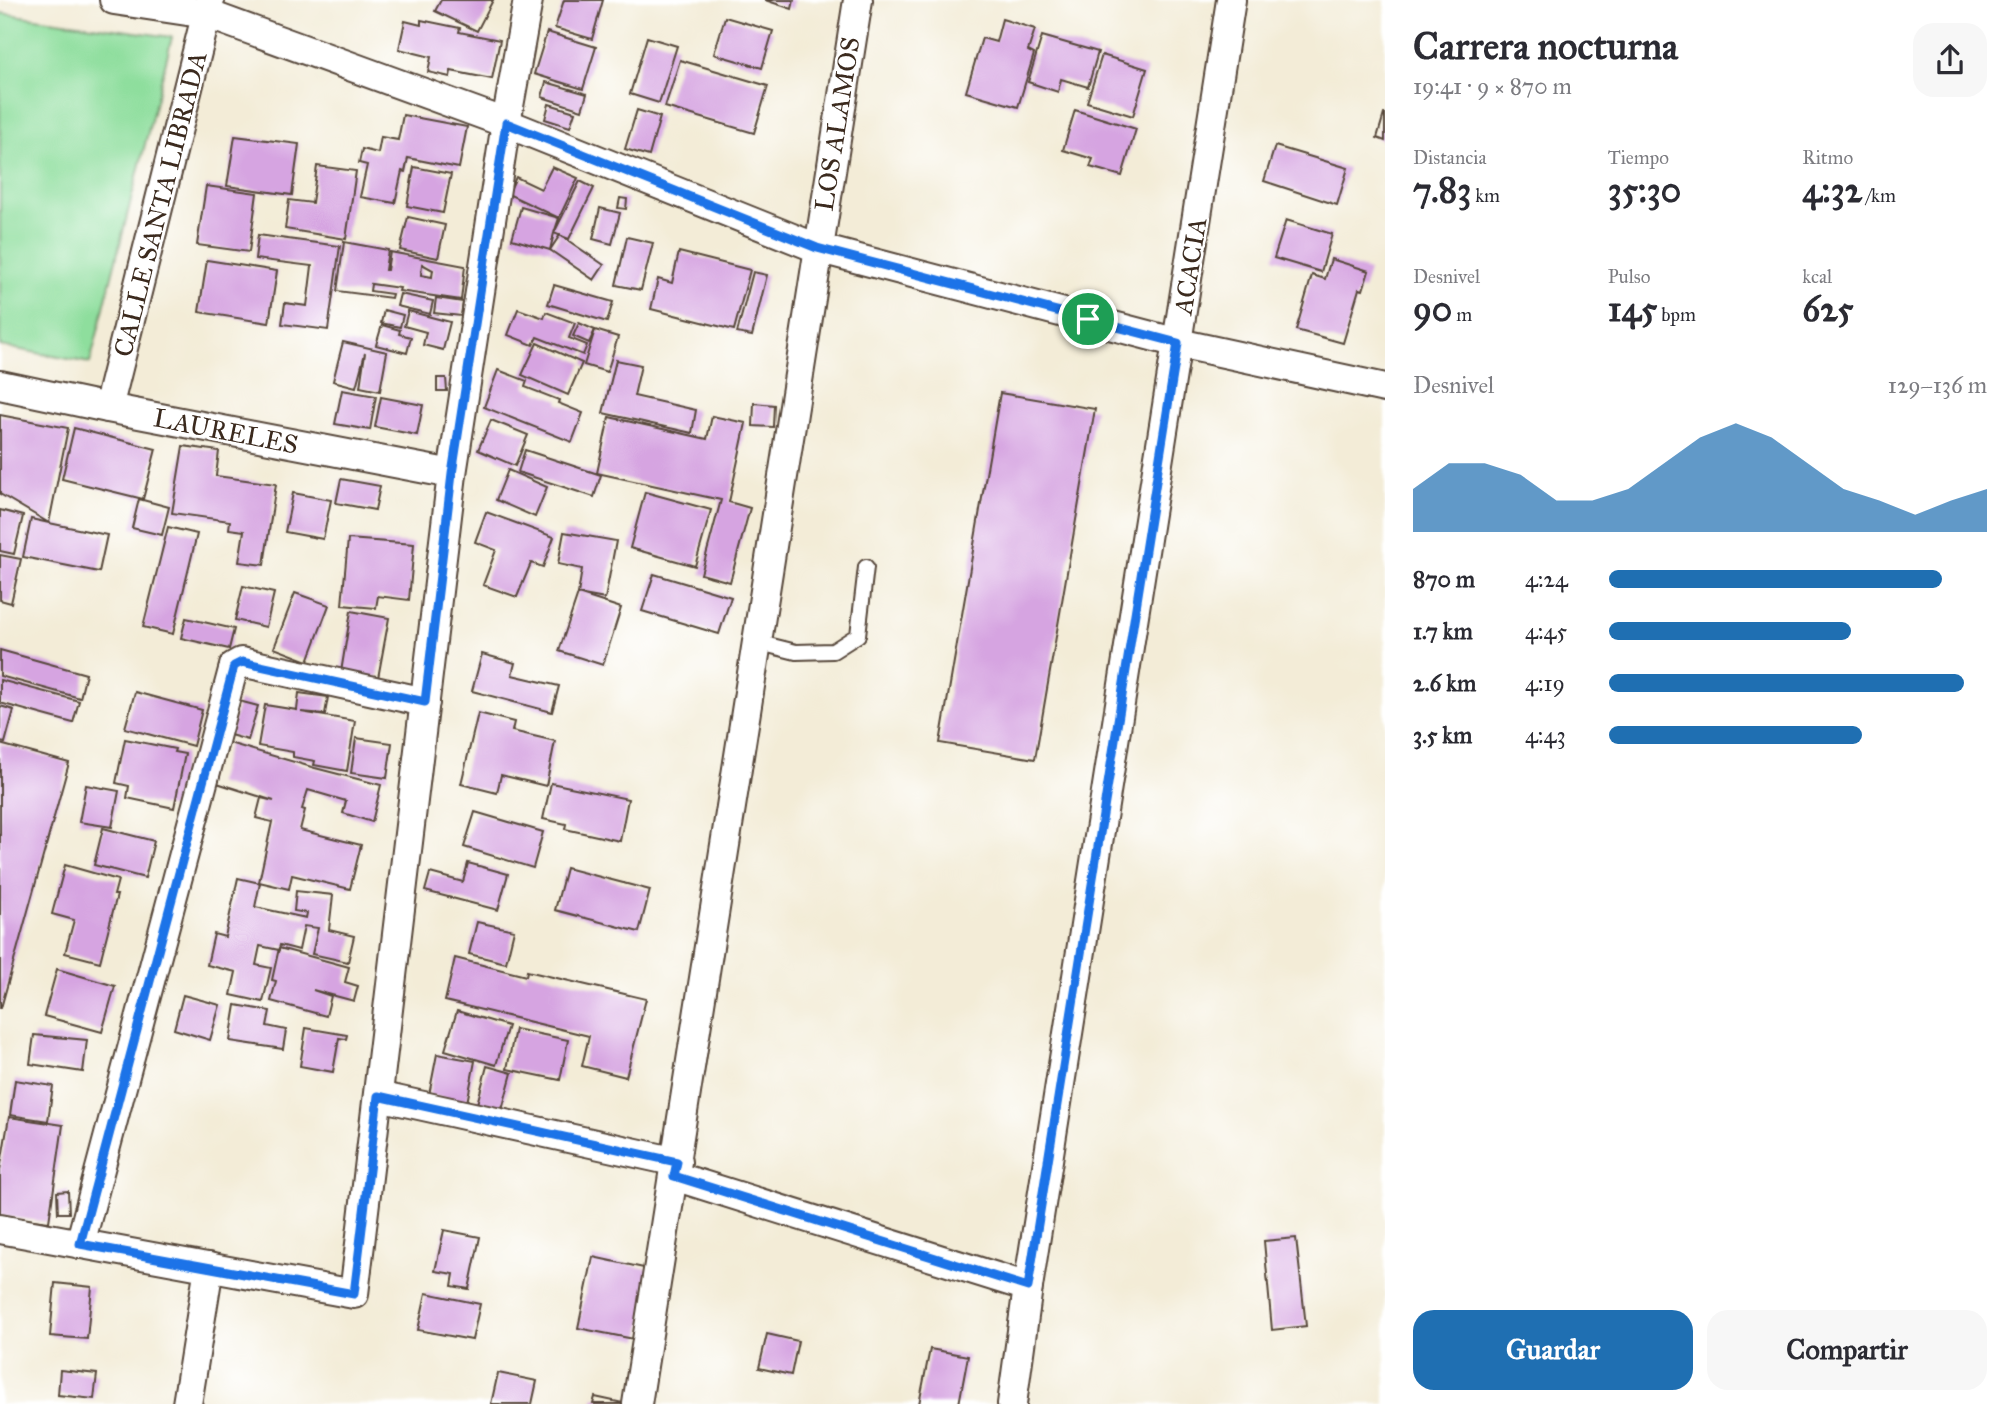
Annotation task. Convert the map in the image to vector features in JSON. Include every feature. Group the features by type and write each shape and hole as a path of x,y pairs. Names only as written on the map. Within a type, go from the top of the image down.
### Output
{"street":[{"path":"114,0 209,7 817,248 1178,343 1385,388"},
{"path":"0,1229 354,1294 452,474 506,123 528,0"},
{"name":"LOS ALAMOS","path":"637,1404 858,0"},
{"name":"ACACIA","path":"1012,1404 1028,1287 1231,0"},
{"name":"CALLE SANTA LIBRADA","path":"108,408 209,7"},
{"name":"LAURELES","path":"0,385 452,474"},
{"path":"80,1244 234,666 242,662 425,702"},
{"path":"378,1096 675,1169 1028,1287"},
{"path":"187,1404 209,1267"}],"lane":[{"path":"756,642 796,652 833,651 858,635 866,567"}],"green space":[{"path":"0,13 172,37 90,363 0,346"}],"building":[{"path":"441,0 493,0 477,31 435,11"},
{"path":"564,0 603,0 592,39 555,28"},
{"path":"765,0 794,0 792,9"},
{"path":"725,17 773,31 762,68 714,54"},
{"path":"1002,19 1035,29 1028,51 1034,54 1018,107 966,92 982,38 996,42"},
{"path":"421,20 460,28 459,32 500,40 492,79 451,71 450,77 428,72 431,57 399,49 405,21 421,25"},
{"path":"547,32 596,47 583,89 534,74"},
{"path":"1042,36 1098,52 1088,87 1061,79 1058,92 1028,82"},
{"path":"647,37 677,46 659,103 630,94"},
{"path":"1102,55 1147,69 1133,116 1087,102"},
{"path":"680,60 768,86 754,133 665,107"},
{"path":"546,82 587,94 582,110 542,97"},
{"path":"549,104 575,112 570,127 545,119"},
{"path":"637,110 660,117 649,156 625,149"},
{"path":"1075,110 1136,129 1122,176 1090,167 1093,159 1063,150"},
{"path":"1385,114 1385,141 1377,138"},
{"path":"403,115 467,127 459,168 408,158 405,172 402,171 395,203 360,197 367,165 359,163 362,149 378,153 381,137 398,140"},
{"path":"235,136 299,144 292,195 227,186"},
{"path":"1275,146 1348,168 1337,205 1264,181"},
{"path":"317,166 356,171 346,239 285,229 289,200 312,203"},
{"path":"414,167 451,174 443,213 407,206"},
{"path":"552,167 578,178 559,218 508,194 516,177 541,189"},
{"path":"580,181 594,188 569,239 554,233"},
{"path":"206,186 257,193 249,252 197,245"},
{"path":"620,198 627,199 626,209 618,208"},
{"path":"521,207 559,218 550,250 512,239"},
{"path":"600,208 620,213 612,244 593,239"},
{"path":"408,217 445,225 438,258 400,250"},
{"path":"1286,220 1332,234 1321,272 1274,258"},
{"path":"258,235 340,246 328,330 282,324 285,303 307,306 312,266 255,259"},
{"path":"560,235 604,265 594,280 550,250"},
{"path":"627,237 653,243 641,290 616,285"},
{"path":"344,242 388,250 385,270 390,252 465,266 461,300 371,284 370,291 392,294 391,298 337,291","holes":["422,264 433,270 432,277 421,275"]},
{"path":"679,252 750,270 734,330 651,309 658,279 672,283"},
{"path":"1331,259 1369,271 1363,290 1359,289 1343,343 1296,330 1312,275 1325,279"},
{"path":"207,260 277,271 269,323 199,312"},
{"path":"753,272 767,275 752,336 737,333"},
{"path":"554,285 613,302 607,322 548,304"},
{"path":"400,294 433,301 430,314 397,306"},
{"path":"436,298 463,302 461,316 434,313"},
{"path":"518,309 544,318 546,312 575,323 569,338 587,345 583,355 537,337 533,345 508,335"},
{"path":"384,310 403,315 400,327 381,323"},
{"path":"408,311 450,322 443,350 423,345 426,332 404,326"},
{"path":"579,323 595,330 589,343 573,336"},
{"path":"382,325 400,330 399,334 411,337 407,353 376,345"},
{"path":"595,330 618,337 607,372 584,365"},
{"path":"343,342 387,352 380,391 360,387 365,353 356,387 333,381"},
{"path":"537,343 582,363 568,395 522,375"},
{"path":"616,360 641,365 634,396 696,410 692,433 603,413"},
{"path":"498,370 527,381 525,387 583,413 572,442 484,407"},
{"path":"437,378 446,378 447,391 437,391"},
{"path":"342,390 376,396 370,430 335,424"},
{"path":"1000,393 1095,409 1035,759 940,743"},
{"path":"381,397 423,405 417,435 375,427"},
{"path":"754,403 774,405 773,427 753,426"},
{"path":"0,415 68,428 49,523 0,494"},
{"path":"712,416 746,423 729,502 750,508 730,582 701,574 721,500 597,473 609,417 707,439"},
{"path":"491,420 528,435 515,466 478,450"},
{"path":"74,428 156,449 143,499 62,479"},
{"path":"183,446 219,451 216,476 276,484 264,565 239,562 244,531 229,529 230,521 172,513"},
{"path":"525,450 601,475 594,497 518,472"},
{"path":"508,470 547,487 535,517 496,500"},
{"path":"341,479 380,486 375,510 336,503"},
{"path":"645,492 711,510 695,566 630,548"},
{"path":"293,493 331,500 323,539 285,532"},
{"path":"139,499 169,507 162,535 132,528"},
{"path":"0,510 23,516 14,554 0,551"},
{"path":"486,512 554,537 543,567 531,563 517,597 483,585 496,550 475,542"},
{"path":"31,519 107,535 99,572 23,557"},
{"path":"168,527 197,534 173,634 143,627"},
{"path":"564,532 616,541 605,599 578,594 582,569 558,564"},
{"path":"348,539 414,544 409,600 378,596 376,608 342,605"},
{"path":"0,555 21,559 11,603 0,600"},
{"path":"654,574 731,597 719,634 642,611"},
{"path":"243,586 274,593 266,627 235,620"},
{"path":"295,593 329,605 308,661 274,648"},
{"path":"578,594 621,608 603,665 559,651"},
{"path":"351,611 389,618 378,678 341,672"},
{"path":"186,618 234,629 229,649 181,638"},
{"path":"0,650 86,674 80,698 0,676"},
{"path":"482,654 515,663 512,675 559,686 552,712 472,691"},
{"path":"0,680 79,701 73,723 0,703"},
{"path":"135,692 202,710 193,746 125,728"},
{"path":"299,693 328,697 325,714 301,712 355,721 347,771 314,765 315,761 293,757 293,752 258,746 265,705 297,710"},
{"path":"239,701 258,706 248,740 230,735"},
{"path":"0,706 14,710 5,743 0,742"},
{"path":"478,713 514,722 512,731 555,741 546,786 501,775 497,793 461,784"},
{"path":"356,738 392,743 387,778 351,773"},
{"path":"125,739 175,749 174,752 185,754 174,808 127,798 129,786 116,783"},
{"path":"229,743 381,785 372,822 343,813 346,801 308,790 302,809 305,810 300,830 361,845 350,889 292,875 289,889 259,882 272,822 256,818 261,798 274,801 217,783"},
{"path":"0,744 69,763 1,1008 0,1008"},
{"path":"551,783 628,799 620,841 565,829 566,824 543,819"},
{"path":"86,785 119,791 112,827 79,822"},
{"path":"475,812 543,832 533,868 464,847"},
{"path":"103,828 154,841 145,878 94,865"},
{"path":"468,863 508,874 498,910 425,891 430,873 463,882"},
{"path":"65,865 118,880 114,895 117,895 100,962 65,953 74,920 52,914"},
{"path":"566,868 650,890 639,932 555,910"},
{"path":"238,878 260,883 255,907 306,918 307,913 294,911 296,891 333,895 329,930 354,936 348,962 312,954 318,928 304,926 299,950 280,945 279,950 260,946 256,965 271,968 263,1002 231,995 236,972 207,965 214,934 225,937"},
{"path":"477,922 514,930 506,963 469,954"},
{"path":"279,948 349,967 345,982 358,986 354,1001 313,990 331,996 326,1016 271,1001 276,981 272,980"},
{"path":"455,958 526,976 527,971 646,999 626,1077 582,1066 589,1036 445,1001"},
{"path":"57,969 115,986 102,1032 44,1016"},
{"path":"183,995 220,1005 210,1040 174,1029"},
{"path":"236,1005 270,1011 267,1026 286,1030 283,1049 230,1041"},
{"path":"457,1011 508,1026 496,1065 445,1050"},
{"path":"306,1028 347,1035 346,1039 339,1038 333,1072 300,1066"},
{"path":"515,1029 568,1040 560,1080 507,1069"},
{"path":"34,1035 87,1040 83,1072 30,1064"},
{"path":"437,1054 475,1061 467,1103 429,1095"},
{"path":"487,1066 512,1073 502,1110 477,1104"},
{"path":"15,1080 53,1086 48,1121 10,1115"},
{"path":"9,1117 63,1125 49,1222 0,1216 0,1170"},
{"path":"68,1191 69,1213 58,1213 57,1192"},
{"path":"444,1230 480,1237 469,1289 452,1286 454,1274 435,1271"},
{"path":"1296,1238 1306,1326 1272,1330 1264,1241"},
{"path":"593,1257 653,1270 639,1340 578,1328"},
{"path":"55,1283 92,1287 87,1339 50,1336"},
{"path":"426,1293 480,1304 472,1340 418,1330"},
{"path":"767,1334 798,1341 791,1375 759,1368"},
{"path":"930,1349 968,1356 959,1404 919,1404"},
{"path":"60,1370 97,1374 94,1399 58,1395"},
{"path":"498,1373 537,1381 532,1404 491,1404"},
{"path":"595,1397 623,1403 623,1404 593,1404"}],"route":[{"path":"506,123 817,248 1088,319 1178,343 1028,1287 674,1176 677,1162 378,1096 354,1294 80,1244 234,666 242,662 425,702 452,474 506,123"}]}
